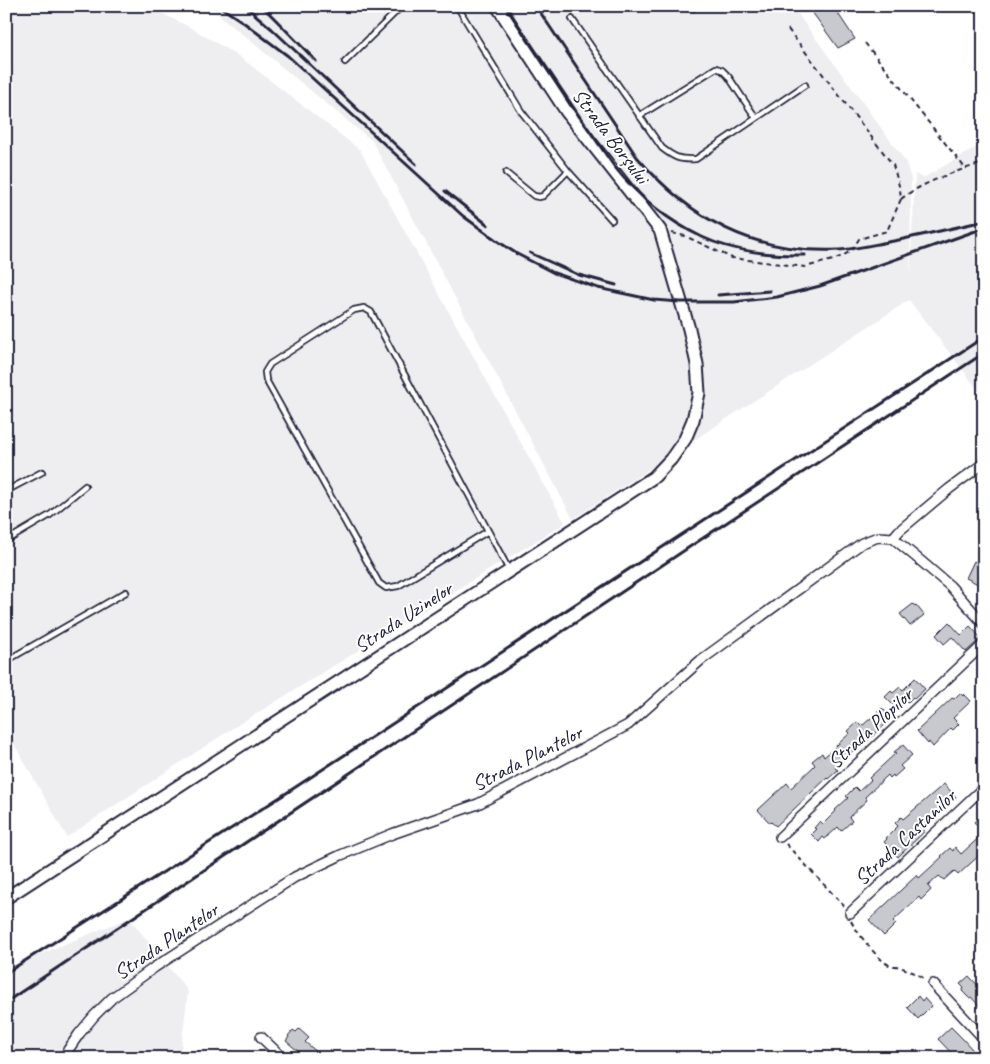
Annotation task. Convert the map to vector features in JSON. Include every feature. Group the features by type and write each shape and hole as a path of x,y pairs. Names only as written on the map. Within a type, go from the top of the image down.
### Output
{"street":[{"name":"Strada Borșului","path":"497,6 566,111 660,230 678,295"},
{"name":"Strada Uzinelor","path":"6,898 654,477 671,459 685,439 693,420 699,393 697,364 678,295"},
{"path":"984,463 949,489 893,538 950,586 984,624"},
{"name":"Strada Plantelor","path":"65,1058 78,1034 112,998 163,962 295,877 392,834 478,804 628,725 701,660 862,544 878,537 893,538"},
{"name":"Strada Plopilor","path":"780,838 984,644"},
{"name":"Strada Castanilor","path":"850,912 984,787"},
{"path":"933,984 984,1038"},
{"path":"260,1037 283,1058"}],"lane":[{"path":"345,62 402,6"},
{"path":"457,6 522,110 568,172 612,220"},
{"path":"685,6 693,8 696,6"},
{"path":"572,19 662,148 672,156 682,160 696,159 805,85"},
{"path":"639,116 716,68 722,70 728,76 756,118"},
{"path":"506,172 534,196 539,197 543,196 568,172"},
{"path":"488,531 398,586 386,588 379,583 266,380 265,372 270,364 354,310 364,308 371,312 510,571"},
{"path":"6,491 42,472"},
{"path":"6,541 50,515 85,486"},
{"path":"6,661 126,592"}],"path":[{"path":"660,230 685,236 732,258 805,267 838,258 851,251 859,238 887,230 900,199 900,189 893,165 787,28"},
{"path":"865,43 965,168"},
{"path":"900,199 912,190 965,168 984,163"}],"shaded area":[{"path":"6,6 148,6 193,29 240,57 360,150 565,523 233,728 67,837 6,730"},
{"path":"208,6 792,6 906,162 911,179 910,278 915,174 923,178 984,143 984,398 909,300 573,519 372,141"},
{"path":"129,918 188,991 180,1058 6,1058 6,968"}],"building":[{"path":"819,6 833,6 855,39 838,48 812,12"},
{"path":"974,561 984,566 984,573 978,584 966,578"},
{"path":"913,604 924,615 910,626 900,614"},
{"path":"949,622 961,635 970,626 981,638 966,652 952,637 944,644 936,635"},
{"path":"915,678 925,689 914,699 913,697 908,702 905,702 901,698 893,705 885,697 891,691 893,693 900,687 903,690"},
{"path":"960,693 963,696 964,694 971,701 953,718 959,724 953,730 951,728 933,747 917,731 952,698 954,699"},
{"path":"882,708 890,716 886,720 888,722 862,746 860,744 835,768 838,770 776,826 770,823 758,810 787,783 791,788 815,765 812,761 822,753 824,757 850,733 848,731 858,722 862,726"},
{"path":"903,745 912,755 900,766 903,769 894,777 893,775 890,778 888,775 865,797 867,800 849,817 852,821 841,831 838,827 819,842 811,834 820,821 823,824 848,798 846,796 855,787 859,791 871,780 869,778"},
{"path":"944,784 956,797 898,857 884,842 898,826 895,823 901,817 903,819"},
{"path":"984,813 984,833 974,822"},
{"path":"984,833 984,851 958,875 954,871 944,880 939,876 928,886 931,890 921,900 919,897 893,921 896,924 884,936 869,920 917,875 919,878 950,848 953,851 955,847 961,854"},
{"path":"969,976 984,992 984,1011 971,997 969,998 962,991 964,988 960,984"},
{"path":"918,996 922,1001 924,998 931,1006 918,1019 907,1007"},
{"path":"951,1027 980,1058 956,1058 938,1039"},
{"path":"299,1029 309,1038 305,1042 324,1058 306,1058 286,1041 293,1030 296,1032"}],"railway":[{"path":"219,6 288,56 463,216 517,254 554,273 598,288 654,300 680,302 734,302 777,297 820,286 984,228"},
{"path":"245,6 416,164"},
{"path":"262,6 316,61"},
{"path":"506,6 614,166 643,197 689,231 714,242 739,249 765,253 805,255"},
{"path":"536,6 637,157 679,199 726,229 752,239 779,246 808,250 839,250 900,240 984,221"},
{"path":"445,191 488,225"},
{"path":"530,253 579,275 616,285"},
{"path":"718,295 770,291"},
{"path":"6,973 288,792 984,337"},
{"path":"6,1002 984,353"}]}
